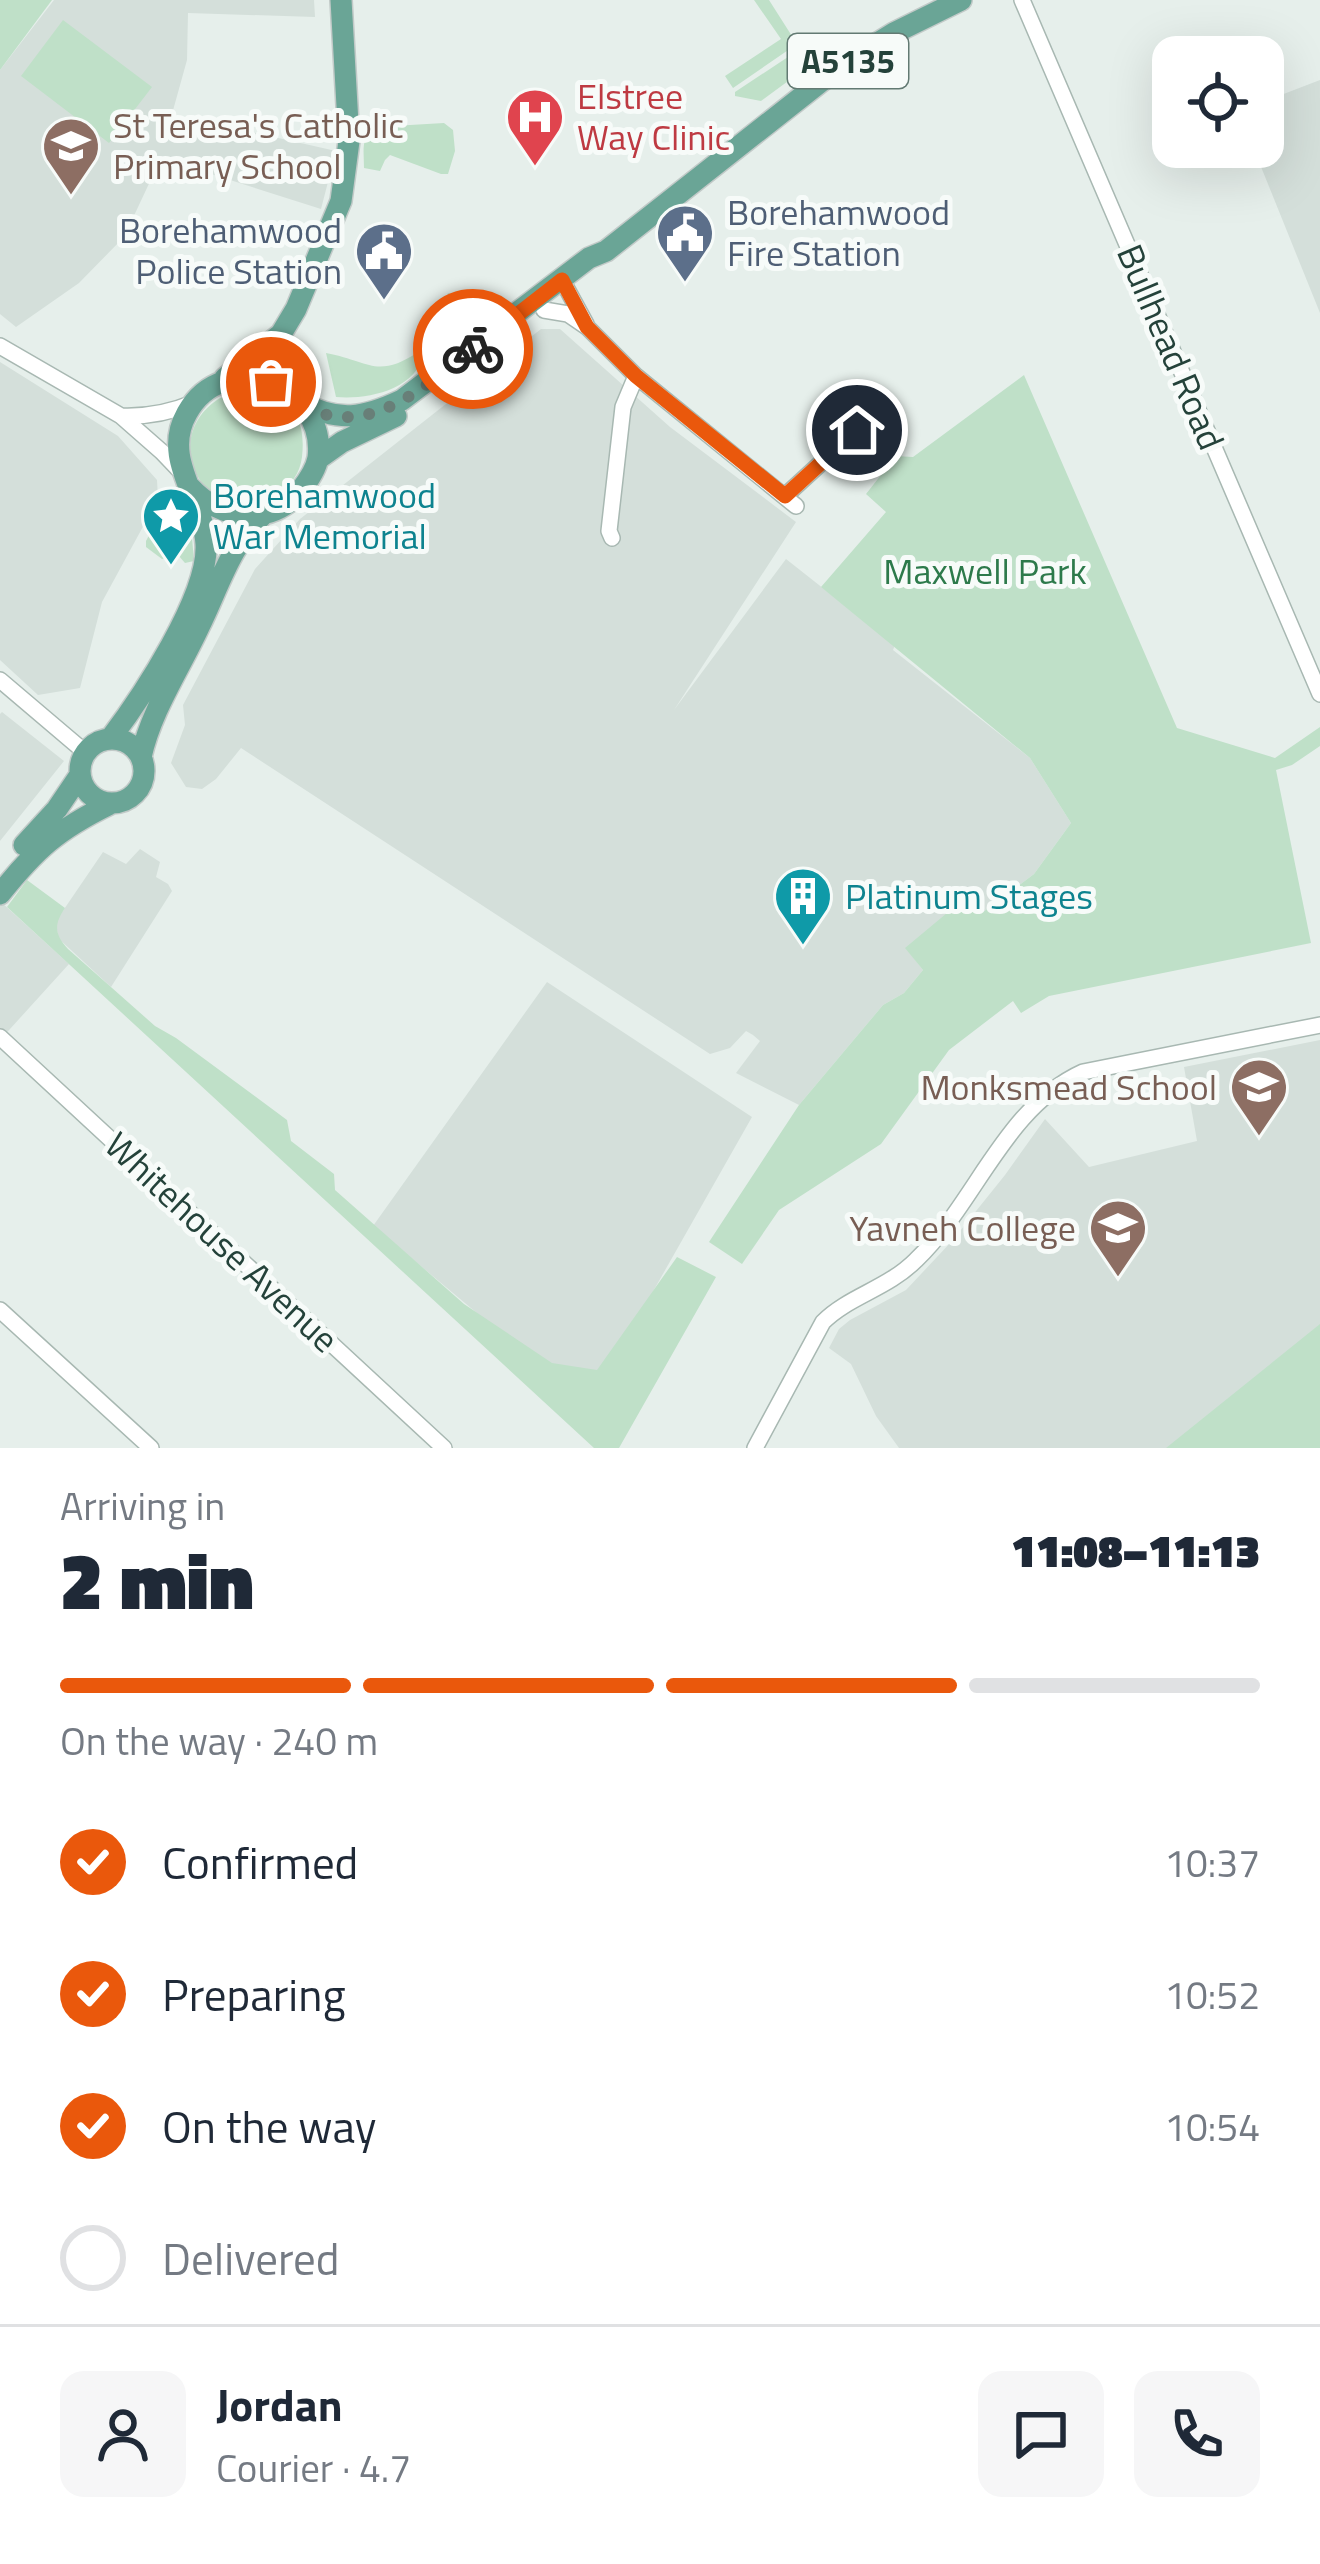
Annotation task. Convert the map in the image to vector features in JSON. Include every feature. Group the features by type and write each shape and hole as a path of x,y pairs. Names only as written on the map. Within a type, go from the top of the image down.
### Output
{"main road":[{"path":"218,384 281,334 341,201 349,141 341,0"},
{"name":"A5135","path":"318,459 408,410 544,310 589,258 598,256 842,65 961,0"},
{"name":"A5135","path":"294,397 320,413 350,417 375,413 402,400 565,285"},
{"path":"186,481 214,508 248,516 280,508 295,497 313,472 318,459 315,434 310,417 294,397 282,361 281,334"},
{"path":"110,739 146,691 202,578 206,543 178,459 179,430 193,404 218,384 255,378 294,397"},
{"path":"2,882 56,833 110,803 130,798 141,786 146,732 235,548 265,513"},
{"path":"2,882 97,743 110,739 129,744 141,757"},
{"path":"83,764 90,795 110,803"}],"street":[{"name":"Bullhead Road","path":"1022,0 1320,694"},
{"path":"565,285 587,327"},
{"path":"544,310 568,314 587,327 636,376 790,501 857,430"},
{"path":"0,346 122,416 186,481"},
{"path":"612,538 623,407 636,376"},
{"path":"122,416 141,417 193,404"},
{"path":"0,680 83,764"},
{"path":"755,1448 823,1322 894,1279 920,1257 1029,1112 1058,1086 1083,1072 1320,1025"},
{"name":"Whitehouse Avenue","path":"0,1037 444,1448"},
{"path":"0,1310 151,1448"}],"shaded area":[{"name":"St Teresa's Catholic Primary School","path":"54,0 314,0 315,17 188,13 187,60 172,114 336,151 321,209 161,158 124,237 79,283 16,327 0,314 0,70"},
{"path":"1320,80 1320,313 1261,168 1284,168 1284,94"},
{"path":"541,329 560,329 670,427 796,522 674,710 786,559 1030,758 1071,823 1034,874 983,912 906,948 923,970 904,993 883,1005 799,1105 736,1073 760,1041 753,1035 746,1031 730,1048 710,1054 241,748 202,789 186,787 171,763 185,725 183,705 255,569 300,519"},
{"path":"0,362 118,436 157,480 158,499 102,602 80,688 38,695 0,660"},
{"path":"0,714 64,761 0,841"},
{"path":"140,849 160,862 156,877 172,891 111,987 58,938 56,921 103,852 126,864"},
{"path":"0,901 69,964 0,1040"},
{"path":"547,982 752,1117 588,1406 373,1226"},
{"name":"Yavneh College","path":"1320,1040 1320,1448 899,1448 876,1416 851,1364 829,1348 850,1320 906,1290 952,1241 1045,1119 1089,1167 1197,1141 1184,1067"}],"green space":[{"path":"0,0 52,0 0,70"},
{"path":"754,0 769,0 797,44 733,88 725,76 781,39"},
{"path":"63,20 152,87 109,143 21,76"},
{"path":"800,49 810,65 761,101 735,96 735,92"},
{"path":"444,123 453,130 455,151 448,174 390,155 380,171 364,168 365,140 376,127"},
{"path":"448,293 476,302 490,318 446,350 427,357"},
{"path":"420,351 419,366 401,384 361,397 336,397 326,353 383,366"},
{"name":"Maxwell Park","path":"1024,375 1177,728 1275,758 1320,727 1320,746 1276,770 1311,943 1049,996 1021,1013 1013,1001 949,1050 881,1144 779,1210 742,1264 709,1242 799,1105 883,1005 904,993 923,970 905,948 953,908 983,912 1034,874 1071,823 1030,758 821,587 886,512 866,494 896,456 913,457"},
{"path":"244,391 291,408 303,441 291,483 260,503 239,505 206,487 190,454 200,416 220,398"},
{"path":"174,488 191,526 194,561 185,563 178,555 162,559 146,547"},
{"path":"27,880 65,908 57,929 68,949 155,1026 287,1120 291,1141 334,1174 335,1190 464,1304 552,1363 597,1370 677,1257 716,1277 619,1448 594,1448 7,907"},
{"path":"1320,1324 1320,1448 1166,1448"}],"way so far":[{"path":"271,382 320,413 350,417 375,413 402,400 473,349"}],"place":[{"name":"Elstree Way Clinic","path":"535,168"},
{"name":"St Teresa's Catholic Primary School","path":"71,197"},
{"name":"Borehamwood Fire Station","path":"685,284"},
{"name":"Borehamwood Police Station","path":"384,302"},
{"name":"Borehamwood War Memorial","path":"171,567"},
{"name":"Platinum Stages","path":"803,947"},
{"name":"Monksmead School","path":"1259,1138"},
{"name":"Yavneh College","path":"1118,1279"}],"route":[{"path":"473,349 562,280 587,327 636,376 785,496 857,430"}]}
